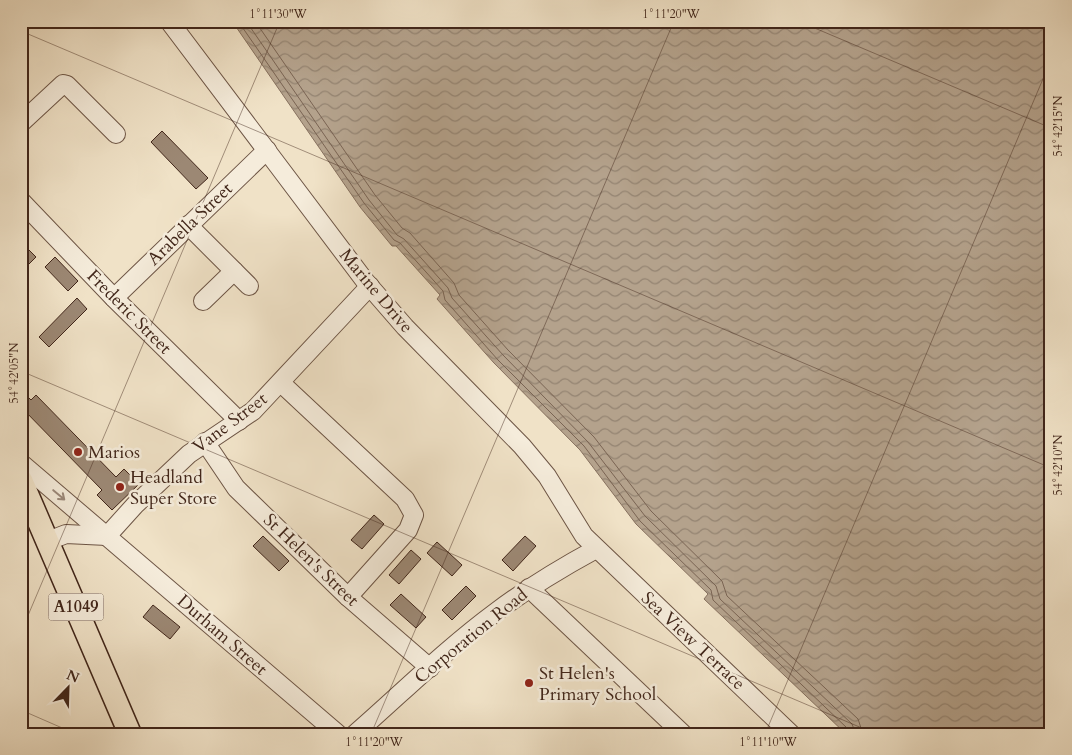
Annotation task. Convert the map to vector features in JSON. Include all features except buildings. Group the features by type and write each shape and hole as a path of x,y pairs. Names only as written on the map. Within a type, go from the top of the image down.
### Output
{"main road":[{"name":"A1049","path":"21,480 130,734"}],"street":[{"name":"Marine Drive","path":"168,21 370,286 405,327 522,446 547,476 572,518 596,549"},
{"path":"21,123 62,84 67,84 116,134"},
{"name":"Arabella Street","path":"114,298 267,150"},
{"name":"Frederic Street","path":"21,201 114,298 238,421"},
{"path":"188,225 249,286"},
{"path":"203,301 234,271"},
{"name":"Vane Street","path":"107,536 156,483 205,442 253,411 370,286"},
{"path":"281,383 405,499 414,515 408,530 348,597"},
{"name":"St Helen's Street","path":"205,442 236,488 348,597 430,668"},
{"name":"Durham Street","path":"21,463 338,734"},
{"path":"48,541 66,534 107,536"},
{"name":"Corporation Road","path":"355,734 456,644 529,588 596,549"},
{"name":"Sea View Terrace","path":"596,549 790,734"},
{"path":"529,588 683,734"}],"water":[{"path":"232,21 1051,21 1051,734 846,734 704,599 708,594 636,524 580,450 494,363 437,299 440,295 396,246 392,246 360,207"}],"place":[{"name":"Marios","path":"78,452"},
{"name":"Headland Super Store","path":"120,487"},
{"name":"St Helen's Primary School","path":"529,683"}]}
